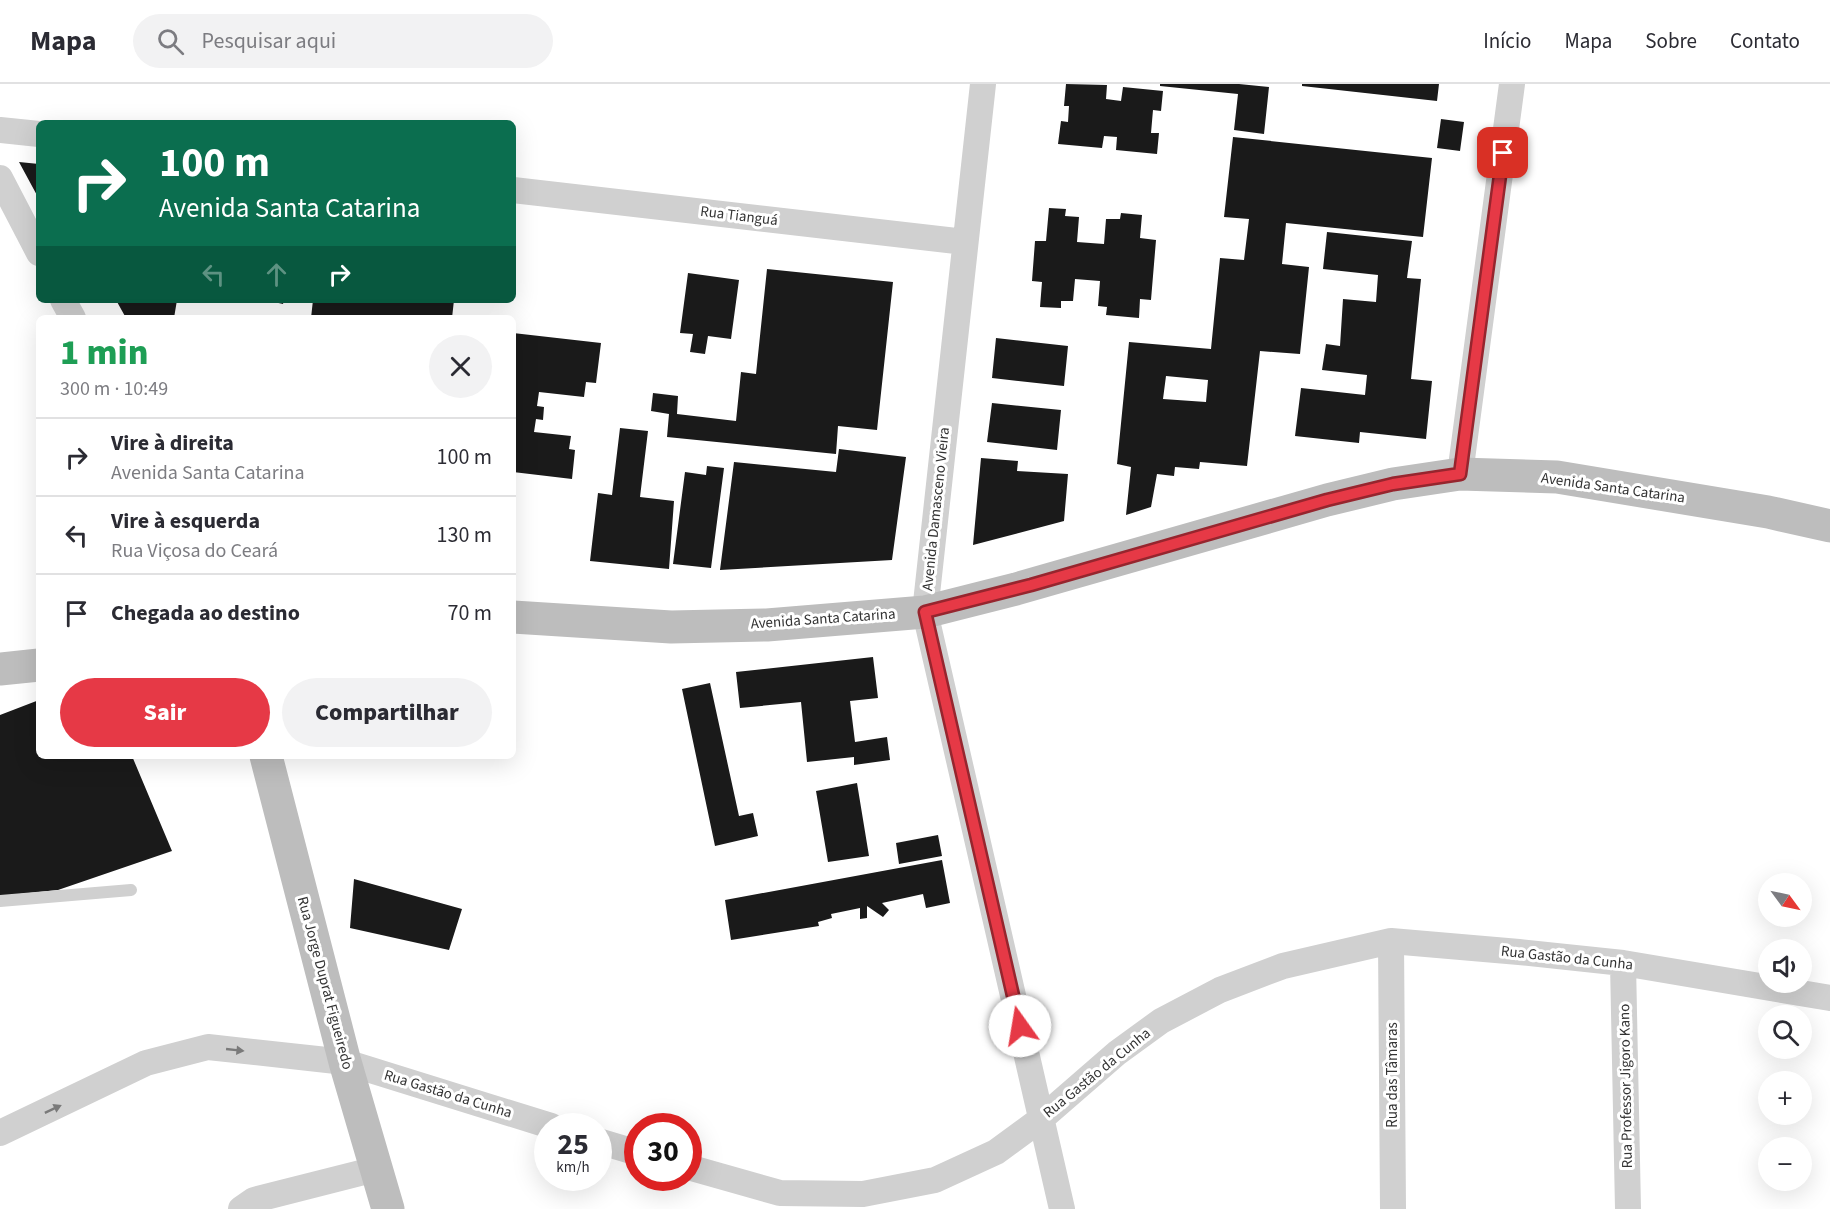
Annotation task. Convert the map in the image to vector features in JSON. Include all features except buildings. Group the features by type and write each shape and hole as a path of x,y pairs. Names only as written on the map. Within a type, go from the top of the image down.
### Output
{"street":[{"name":"Avenida Damasceno Vieira","path":"983,84 925,612 1062,1209"},
{"path":"1460,474 1512,84"},
{"path":"0,130 36,134"},
{"path":"0,178 36,247"},
{"name":"Rua Tianguá","path":"516,189 965,242"},
{"name":"Avenida Santa Catarina","path":"516,617 670,627 767,625 925,612 1026,586 1327,500 1393,484 1460,474 1557,477 1768,512 1830,526"},
{"path":"1,670 36,665"},
{"name":"Rua Jorge Duprat Figueiredo","path":"267,759 345,1062 388,1209"},
{"name":"Rua Gastão da Cunha","path":"702,1171 780,1193 863,1194 935,1180 996,1152 1041,1119 1117,1053 1161,1021 1220,990 1283,966 1391,941 1623,963 1830,998"},
{"name":"Rua das Tâmaras","path":"1391,941 1393,1209"},
{"name":"Rua Professor Jigoro Kano","path":"1623,963 1628,1209"},
{"name":"Rua Gastão da Cunha","path":"0,1133 146,1063 208,1047 345,1062 534,1121"},
{"path":"242,1209 254,1200 376,1169"}],"lane":[{"path":"0,901 131,890"}],"route":[{"path":"1020,1026 925,612 1031,585 1327,500 1393,484 1460,474 1503,153"}]}
